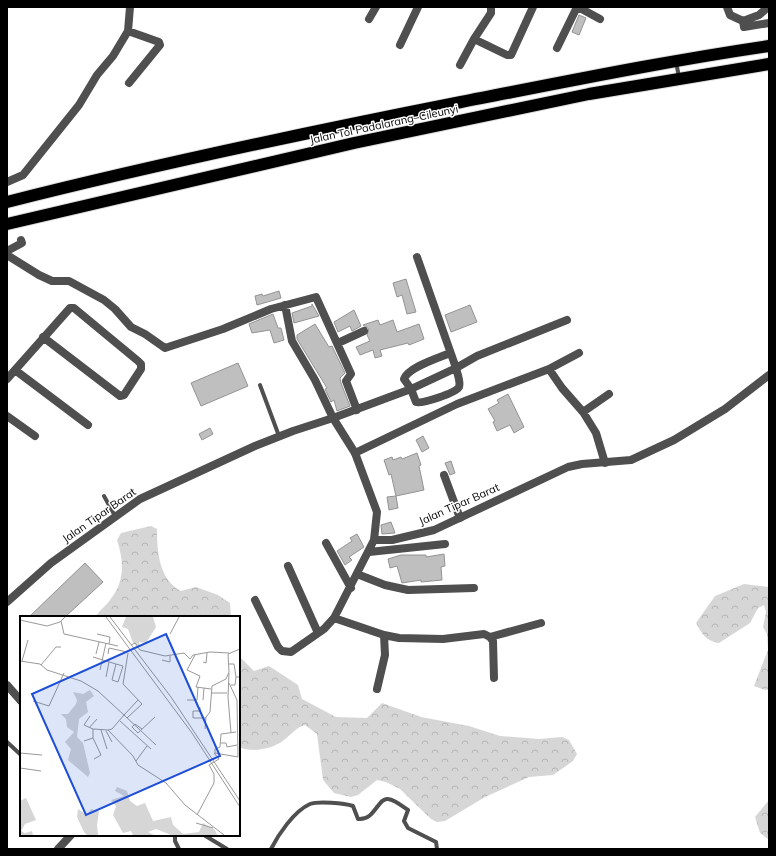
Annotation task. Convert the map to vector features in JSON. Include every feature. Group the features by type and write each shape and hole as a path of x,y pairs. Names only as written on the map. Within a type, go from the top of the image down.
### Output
{"highway":[{"name":"Jalan Tol Padalarang–Cileunyi","path":"7,202 102,178 348,124 676,60 769,46"},
{"name":"Jalan Tol Padalarang–Cileunyi","path":"7,224 354,143 589,94 769,64"}],"street":[{"path":"7,182 23,175 79,105 96,75 114,56 128,30 130,7"},
{"path":"369,19 376,7"},
{"path":"400,45 418,7"},
{"path":"460,65 474,39 491,13 491,7"},
{"path":"474,39 495,51 511,55 533,7"},
{"path":"557,48 578,7 600,18"},
{"path":"727,7 730,15 743,21 759,15 768,7"},
{"path":"743,21 744,27 769,23"},
{"path":"128,30 159,42 160,45 129,83"},
{"path":"7,244 21,240 22,242 7,251"},
{"path":"7,255 39,275 52,281 69,281 104,300 115,309 131,328 145,334 165,348 222,329 257,314 316,297 351,374 346,381 356,410"},
{"path":"417,258 456,368 460,384 455,390 418,403 411,388 404,379 406,374 450,353"},
{"path":"255,600 278,647 282,651 291,652 318,633 334,618 351,588 374,540 377,512 355,453 333,418 315,380 292,341 285,305"},
{"path":"7,379 43,337 68,309 74,308 138,361 141,364 141,369 124,395 120,396 43,337"},
{"name":"Jalan Tipar Barat","path":"7,602 52,563 140,499 280,436 356,410 411,388 456,368 477,356 567,320"},
{"path":"338,343 364,331"},
{"path":"355,453 457,404 550,369 579,353"},
{"path":"550,369 562,388 583,412 596,433 605,463"},
{"path":"15,370 88,424"},
{"name":"Jalan Tipar Barat","path":"374,540 392,540 411,537 434,530 568,467 582,464 631,460 674,440 725,409 769,374"},
{"path":"583,412 609,394"},
{"path":"7,416 34,436"},
{"path":"444,475 460,518"},
{"path":"326,543 351,588"},
{"path":"368,552 445,544"},
{"path":"288,566 318,633"},
{"path":"357,574 385,585 408,590 474,588"},
{"path":"334,618 384,635 424,639 484,634 490,637 493,641 494,678"},
{"path":"490,637 541,623"},
{"path":"377,689 386,651 384,635"},
{"path":"7,686 20,700"},
{"path":"58,849 70,836"}],"lane":[{"path":"676,60 680,79"},
{"path":"260,385 280,436"},
{"path":"104,496 115,516"},
{"path":"7,742 20,754"},
{"path":"271,849 287,824 310,804 321,802 353,806 358,819 361,819 375,811 381,800 385,798 390,799 408,810 404,821 408,828 436,842 436,849"},
{"path":"175,836 174,841 178,849"},
{"path":"206,836 227,849"}],"green space":[{"path":"151,526 157,529 159,555 168,580 181,591 196,587 218,595 230,603 231,616 97,616 115,593 121,579 122,563 117,540 121,533"},
{"path":"744,584 769,587 769,689 765,690 754,686 768,650 767,634 763,627 766,612 764,605 758,608 750,623 719,643 708,639 696,623 715,596"},
{"path":"240,657 254,671 269,666 298,685 302,699 336,717 367,718 382,703 421,717 469,726 500,736 539,739 562,737 569,740 577,754 573,761 553,775 529,777 485,797 445,821 437,822 431,819 400,789 386,782 377,780 358,795 351,797 334,793 323,780 317,734 305,725 296,729 287,738 274,746 256,750 240,747"},
{"path":"769,800 769,840 760,833 755,817"}],"building":[{"path":"579,15 586,18 579,35 572,32"},
{"path":"406,279 416,312 407,314 402,295 397,297 393,283"},
{"path":"279,291 281,298 257,305 255,296 262,294 263,296"},
{"path":"312,304 319,316 294,323 292,313 312,306"},
{"path":"470,305 477,322 451,332 445,315"},
{"path":"354,310 361,326 352,331 350,326 338,332 334,322"},
{"path":"273,314 278,328 281,328 284,340 274,343 270,330 252,333 249,324"},
{"path":"378,320 380,325 393,320 397,332 419,324 424,339 409,345 408,343 380,350 382,356 375,358 373,350 360,355 356,347 370,341 367,335 369,329 363,325"},
{"path":"315,324 329,347 332,346 345,373 340,378 350,406 337,411 334,400 331,402 325,389 327,388 297,339 297,335"},
{"path":"238,363 248,386 201,406 191,383"},
{"path":"508,394 524,427 514,433 510,425 497,431 493,422 495,421 488,409 499,403 497,400"},
{"path":"210,428 213,434 202,440 199,434"},
{"path":"423,436 429,448 422,452 416,440"},
{"path":"417,453 421,465 419,466 424,490 396,496 391,474 389,475 384,460 392,457 393,460 401,457 402,459"},
{"path":"451,461 455,473 450,475 445,463"},
{"path":"396,496 398,508 389,510 387,497"},
{"path":"391,522 395,533 382,534 381,525"},
{"path":"357,534 364,547 349,557 352,560 345,565 337,551 352,541 350,538"},
{"path":"444,554 445,566 441,567 442,580 421,582 421,580 402,583 397,566 390,568 388,559 401,555 426,555 426,557"},
{"path":"85,563 103,582 66,616 30,616"}]}
